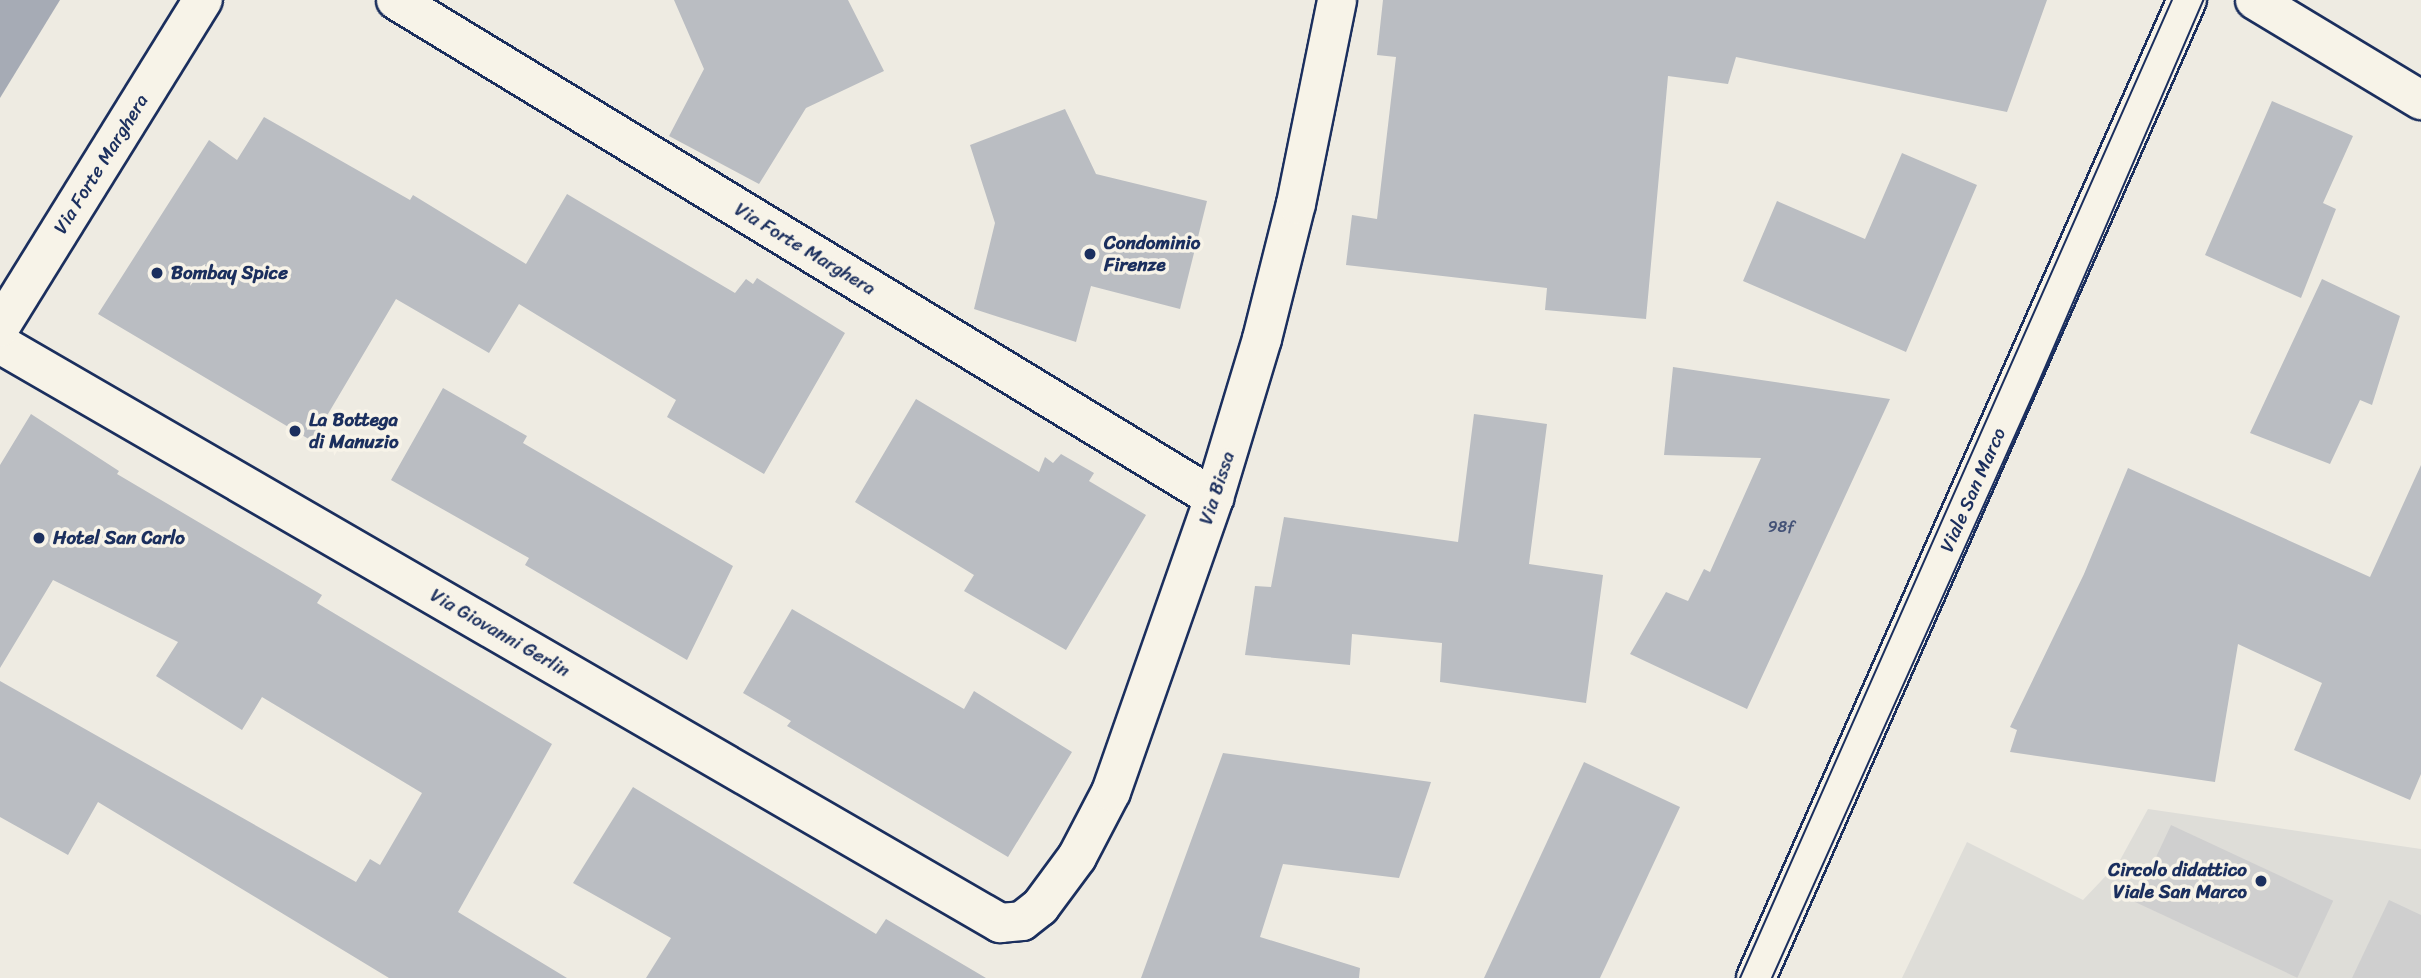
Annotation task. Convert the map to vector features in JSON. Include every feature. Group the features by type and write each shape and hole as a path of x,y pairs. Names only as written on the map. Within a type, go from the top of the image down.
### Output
{"street":[{"name":"Via Forte Marghera","path":"0,327 203,0"},
{"name":"Via Forte Marghera","path":"396,0 1214,498"},
{"name":"Via Bissa","path":"1000,923 1022,922 1040,907 1077,857 1111,792 1214,498 1262,339 1296,204 1337,0"},
{"name":"Viale San Marco","path":"1756,978 2138,120 2187,0"},
{"path":"2256,0 2421,100"},
{"name":"Via Giovanni Gerlin","path":"0,344 1000,923"}],"shaded area":[{"path":"0,0 60,0 0,98"},
{"name":"Circolo didattico Viale San Marco","path":"2148,809 2421,849 2421,978 1902,978 1967,842 2083,900 2119,862"},
{"path":"2171,825 2333,901 2297,978 2135,902"},
{"path":"2389,900 2421,915 2421,978 2352,978"}],"building":[{"path":"674,0 848,0 884,71 806,108 759,184 669,136 704,69"},
{"path":"1383,0 2047,0 2007,112 1736,57 1728,84 1668,76 1646,319 1545,310 1547,288 1346,265 1352,215 1377,219 1396,57 1377,55"},
{"path":"2272,101 2353,136 2323,203 2336,209 2301,298 2205,255"},
{"name":"Condominio Firenze","path":"1065,109 1096,174 1207,201 1180,309 1091,286 1076,342 974,309 995,223 970,145"},
{"path":"264,117 410,200 413,195 526,264 567,194 735,293 746,279 753,284 757,278 845,333 764,474 667,417 676,400 519,304 489,353 396,299 312,441 98,314 209,140 237,160"},
{"path":"1902,153 1977,185 1906,352 1743,281 1777,201 1865,239"},
{"path":"2322,279 2400,316 2372,405 2360,400 2330,464 2250,433"},
{"path":"1673,367 1890,399 1747,709 1630,654 1666,592 1688,601 1704,569 1710,572 1761,458 1664,455"},
{"path":"443,388 527,436 523,443 733,566 687,660 525,565 529,558 391,480"},
{"path":"916,399 1039,472 1045,457 1053,463 1061,454 1094,473 1089,481 1146,515 1066,650 964,591 974,575 855,502"},
{"path":"31,414 119,471 117,474 322,595 317,603 552,744 458,912 567,978 389,978 98,802 68,855 0,817 0,681 356,882 370,859 380,865 422,793 262,697 242,730 156,676 178,642 53,580 0,668 0,465"},
{"path":"1474,414 1547,424 1529,564 1603,575 1586,703 1440,682 1442,643 1352,634 1350,665 1245,655 1255,586 1271,587 1284,517 1458,542"},
{"path":"2421,465 2421,774 2410,800 2294,750 2322,683 2238,644 2215,782 2010,752 2017,730 2010,727 2084,574 2128,468 2370,577"},
{"path":"792,609 964,709 974,691 1072,752 1008,857 787,726 791,721 743,693"},
{"path":"1223,753 1431,782 1399,878 1283,864 1260,937 1360,968 1359,978 1141,978"},
{"path":"1584,762 1680,807 1600,978 1484,978"},
{"path":"633,787 876,934 886,919 986,978 646,978 671,938 573,883"}],"tram line":[{"path":"1740,978 2172,0"},
{"path":"1772,978 2035,391 2203,0"}],"place":[{"name":"Condominio Firenze","path":"1090,254"},
{"name":"Bombay Spice","path":"157,273"},
{"name":"La Bottega di Manuzio","path":"295,431"},
{"name":"Hotel San Carlo","path":"39,538"},
{"name":"Circolo didattico Viale San Marco","path":"2261,881"}]}
